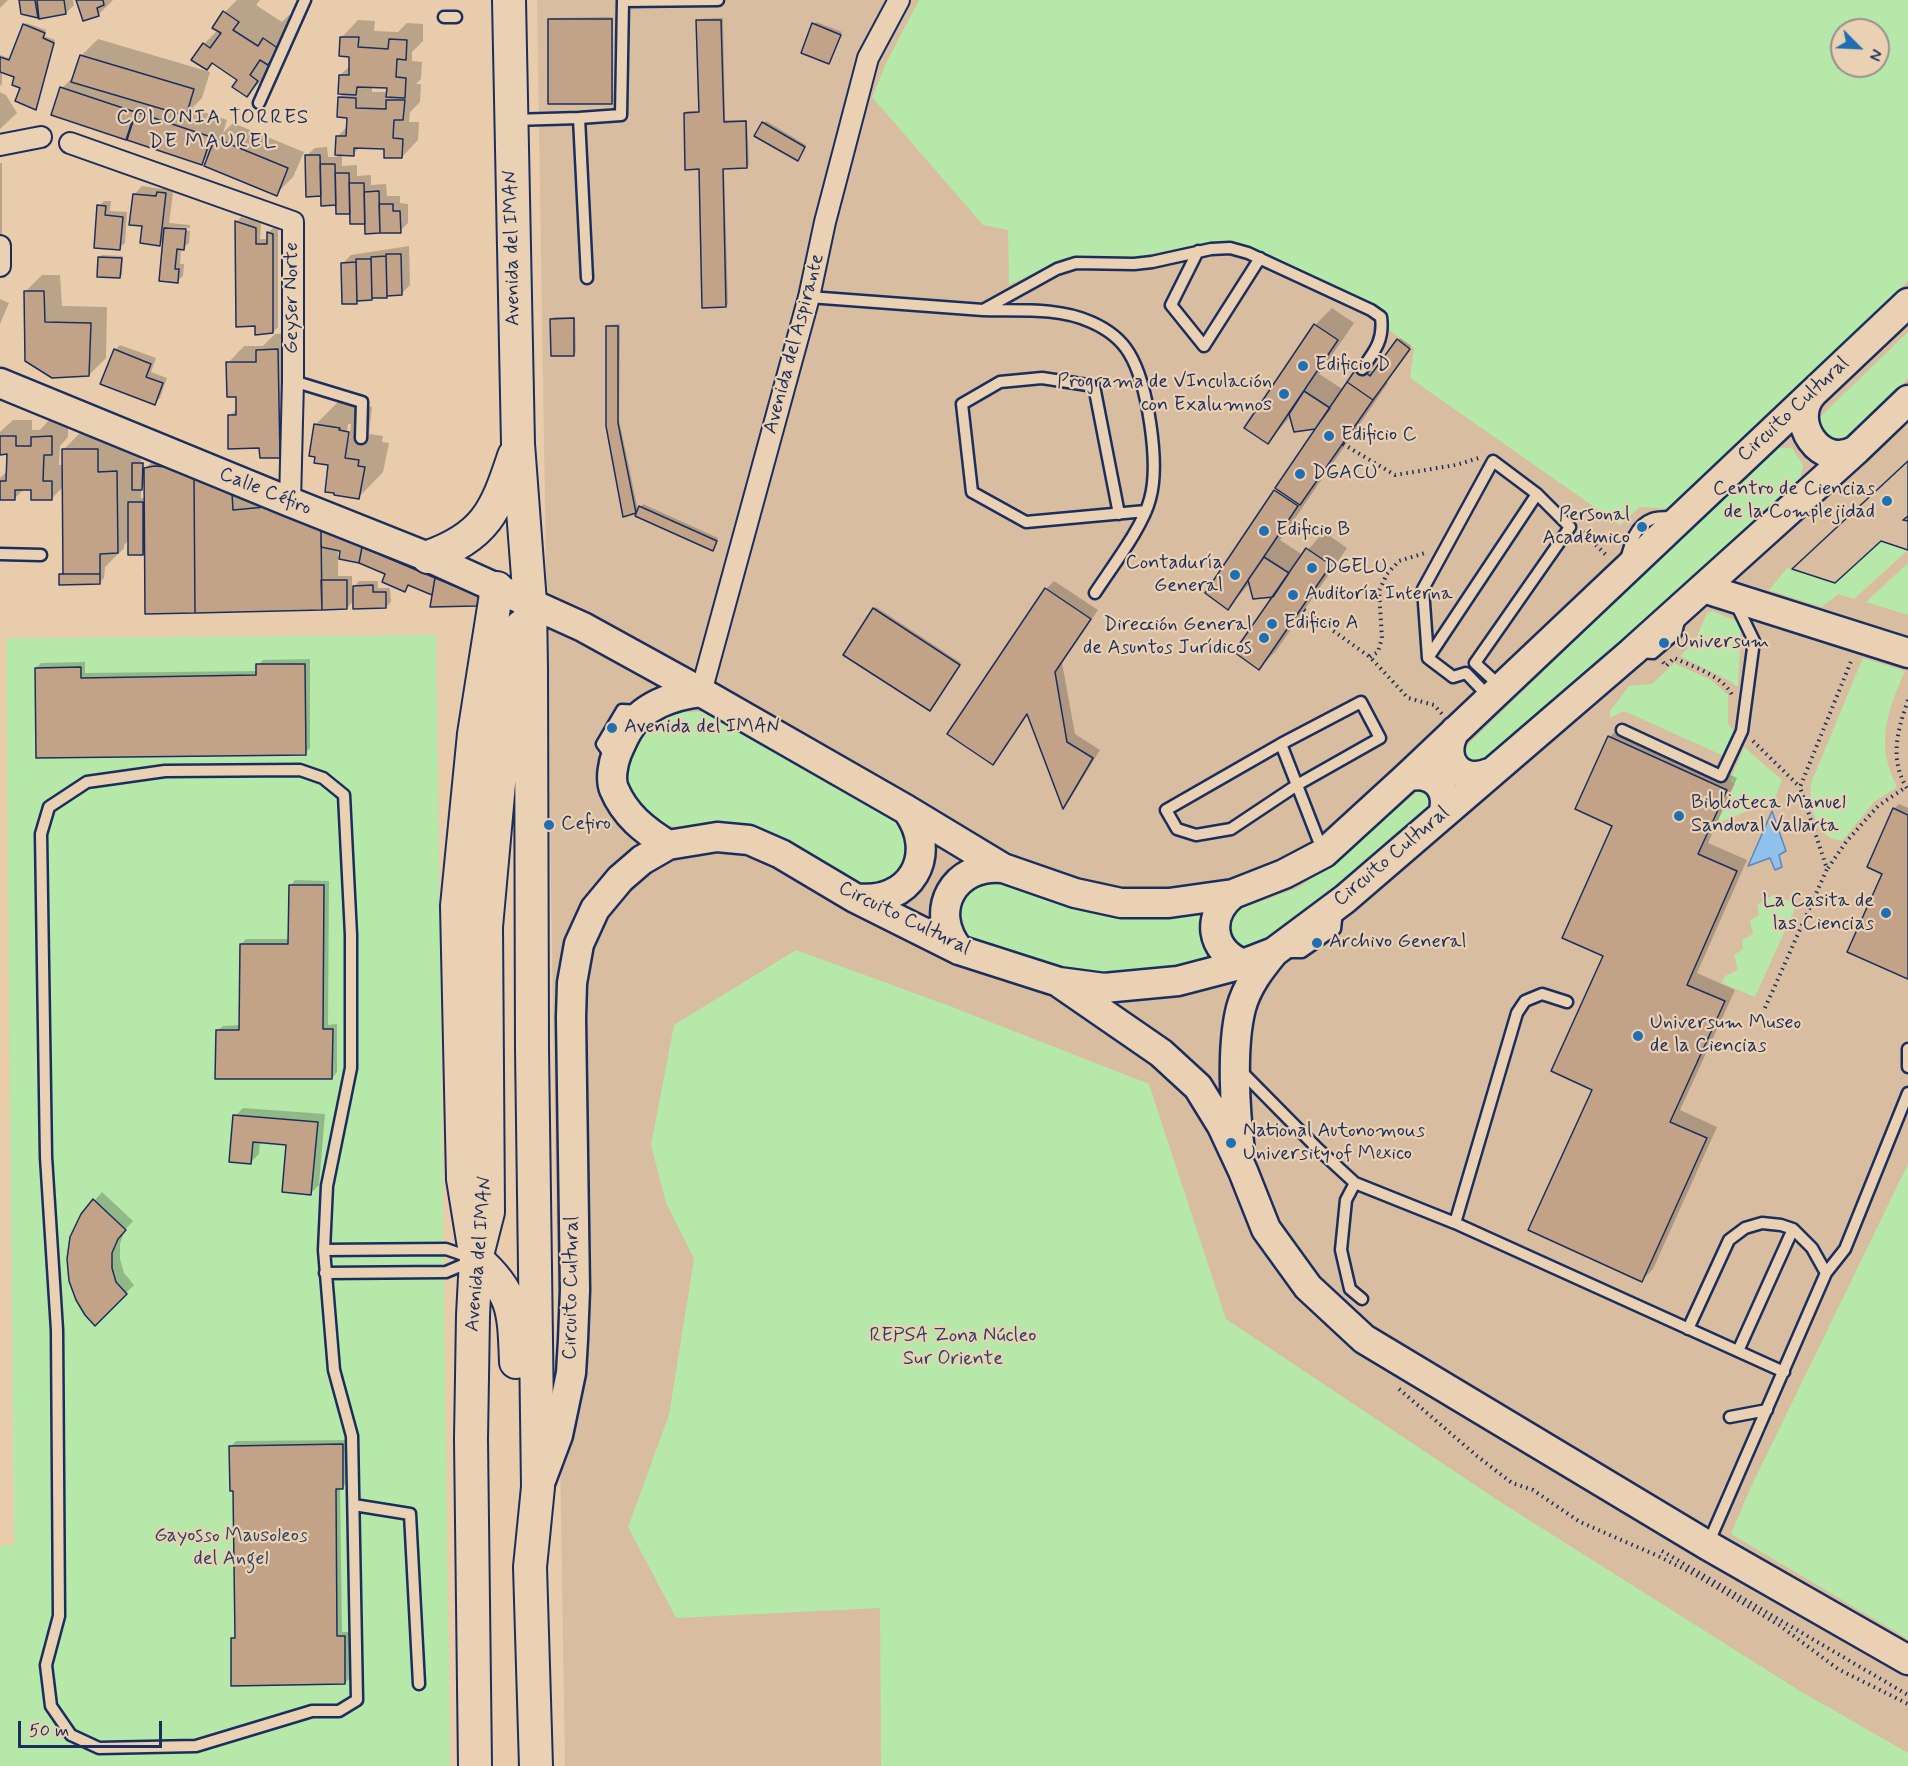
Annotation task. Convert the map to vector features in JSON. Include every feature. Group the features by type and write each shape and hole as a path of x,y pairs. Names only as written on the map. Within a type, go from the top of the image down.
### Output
{"main road":[{"name":"Avenida del IMAN","path":"509,0 518,444 530,603 532,1049 538,1487 530,1567 536,1766"},
{"path":"428,556 452,548 469,537 485,522 505,485 518,444"},
{"path":"497,588 474,734 457,906 463,1179 476,1259 495,1275 508,1297 515,1322 519,1493 530,1567"},
{"name":"Avenida del IMAN","path":"475,1766 471,1439 476,1259 488,1212 486,927 510,662 530,603"}],"street":[{"name":"Avenida del Aspirante","path":"701,692 809,297 825,222 868,58 899,0"},
{"path":"0,145 41,137"},
{"name":"Geyser Norte","path":"70,143 293,222 290,502"},
{"path":"0,246 0,266"},
{"name":"Circuito Cultural","path":"530,603 583,627 701,692 1003,868 1075,893 1121,903 1169,903 1233,894 1284,874 1324,853 1908,303"},
{"name":"Calle Céfiro","path":"0,383 428,556 530,603"},
{"path":"1816,389 1805,405 1804,425 1807,434 1820,449 1829,453 1849,454 1856,450"},
{"name":"Circuito Cultural","path":"538,1487 558,1435 571,1373 575,1290 570,1018 572,983 579,944 595,909 620,879 642,860 668,844 717,837 749,840 782,854 855,898 958,950 1059,982 1104,987 1178,981 1243,964 1274,952 1338,904 1490,773 1642,652 1692,597 1856,450 1908,400"},
{"path":"1763,439 1782,438 1798,446 1805,453 1811,472 1809,491"},
{"path":"1692,597 1733,598 1908,653"},
{"path":"668,844 643,829 625,810 613,787 614,761 628,730 646,712 679,695 701,692"},
{"path":"1455,731 1448,746 1452,762 1457,769 1476,777 1490,773"},
{"path":"1407,777 1428,776 1439,784 1445,798 1443,814"},
{"path":"855,898 877,899 888,896 898,891 913,876 919,865 922,842 914,820 907,810"},
{"path":"958,950 951,941 945,920 948,897 961,879 970,873 992,867 1003,868"},
{"path":"1233,894 1221,906 1217,914 1215,931 1227,955 1243,964"},
{"path":"1243,1171 1236,1119 1236,1035 1242,1006 1253,979 1274,952"},
{"path":"1059,982 1161,1053 1197,1087 1222,1126 1266,1229 1308,1287 1364,1339 1707,1545 1908,1660"}],"lane":[{"path":"259,103 306,0"},
{"path":"510,120 621,115 622,1 718,0"},
{"path":"579,118 587,278"},
{"path":"983,310 1057,270 1076,263 1134,264 1198,251 1230,248 1260,258 1371,310 1381,317 1383,330 1379,344 1362,369"},
{"path":"1198,251 1171,305 1204,346 1260,258"},
{"path":"809,297 983,310 1046,311 1074,316 1100,326 1122,343 1136,367 1147,405 1153,451 1151,498 1146,511 1095,593"},
{"path":"1119,514 1094,386 1042,378 999,382 962,404 972,492 1026,522 1119,514 1146,511"},
{"path":"293,381 362,402 361,438"},
{"path":"1493,461 1537,494 1570,526 1475,663 1495,693 1466,673 1453,678 1428,658 1423,589 1493,461"},
{"path":"1428,658 1537,494"},
{"path":"0,554 41,555"},
{"path":"1622,730 1721,776 1742,731 1754,641 1733,598"},
{"path":"1361,702 1380,738 1297,785 1231,829 1196,835 1177,829 1166,810 1281,744 1361,702"},
{"path":"1281,744 1324,853"},
{"path":"300,770 323,778 344,795 351,935 351,1068 327,1186 325,1273 334,1370 352,1436 357,1700 339,1711 312,1712 196,1746 99,1748 71,1735 51,1706 46,1665 59,1616 59,1604 57,1330 46,1157 41,834 49,807 87,782 165,771 300,770"},
{"path":"1455,1223 1517,1013 1525,1001 1542,994 1567,1002"},
{"path":"1908,1049 1908,1067"},
{"path":"1236,1067 1318,1149 1356,1183 1455,1223 1784,1372"},
{"path":"1707,1545 1826,1273 1845,1249 1908,1093"},
{"path":"1356,1183 1346,1200 1341,1250 1350,1289 1362,1299"},
{"path":"1688,1329 1729,1240 1745,1228 1762,1223 1793,1229 1812,1248 1826,1273"},
{"path":"1738,1351 1793,1229"},
{"path":"324,1250 446,1249 476,1259"},
{"path":"325,1273 446,1272 476,1259"},
{"path":"1730,1417 1767,1410"},
{"path":"354,1505 410,1514 419,1684"}],"path":[{"path":"1342,444 1395,475 1456,465"},
{"path":"1304,610 1370,657 1408,698 1434,705 1455,731"},
{"path":"1800,786 1860,638"},
{"path":"1642,652 1666,666 1674,658 1715,678 1731,692 1733,699"},
{"path":"1765,1008 1827,869 1846,842 1878,806 1907,789 1899,769 1896,744 1908,700"},
{"path":"1742,731 1800,786 1827,869"},
{"path":"1662,1551 1908,1695"}],"shaded area":[{"name":"National Autonomous University of Mexico","path":"537,0 1908,0 1908,1766 565,1766"}],"green space":[{"path":"919,0 1908,0 1908,281 1674,509 1640,507 1620,525 1410,378 1414,348 1390,331 1386,313 1249,247 1231,241 1211,242 1135,257 1074,258 1059,261 1009,285 1008,230 983,225 872,97 888,59"},
{"path":"1908,332 1908,378 1847,442 1823,437 1820,417"},
{"path":"1774,448 1792,448 1803,465 1798,489 1481,772 1456,756"},
{"path":"1881,541 1908,550 1854,599 1838,594 1822,607 1769,590 1787,568 1835,583"},
{"path":"1908,563 1908,615 1866,602"},
{"path":"1712,611 1739,622 1741,628 1738,687 1680,656 1694,643 1707,613"},
{"name":"Gayosso Mausoleos del Angel","path":"436,635 450,1766 0,1766 0,1546 14,1545 6,638"},
{"path":"1863,658 1905,671 1889,714 1885,742 1890,771 1897,787 1874,802 1843,840 1834,839 1826,835 1816,820 1811,801 1811,783"},
{"path":"1674,663 1711,680 1728,695 1728,723 1734,732 1724,756 1624,711 1610,718 1610,711 1629,686 1652,684"},
{"path":"716,711 896,815 915,849 897,878 874,892 825,870 752,827 685,827 648,824 622,777 645,722 666,713"},
{"path":"1744,747 1782,780 1774,800 1716,824 1735,784 1730,781"},
{"path":"1423,787 1439,797 1439,812 1337,892 1244,956 1226,937 1225,919 1243,908 1300,887"},
{"path":"989,877 1145,913 1200,916 1208,962 1149,975 1071,974 970,944 957,929 955,910 964,892"},
{"path":"1773,895 1797,904 1755,997 1722,983 1725,976 1738,970 1734,955 1743,949 1742,940 1753,934 1750,921 1759,915 1757,905"},
{"name":"REPSA Zona Núcleo Sur Oriente","path":"796,950 947,1005 1149,1084 1226,1319 1502,1503 1800,1691 1908,1753 1908,1766 881,1766 880,1608 676,1618 628,1527 669,1415 694,1259 666,1203 651,1145 674,1025"},
{"path":"1908,1164 1908,1639 1731,1534 1751,1487"}],"water":[{"path":"1772,811 1786,851 1779,855 1782,867 1775,870 1770,858 1748,866"}],"building":[{"path":"19,0 35,0 38,18 21,14"},
{"path":"37,0 64,0 66,14 39,19"},
{"path":"76,0 103,0 104,5 97,8 99,16 83,21"},
{"path":"223,11 239,22 233,30 258,46 263,38 279,49 268,65 260,60 250,75 258,81 247,97 232,87 237,80 212,63 207,70 191,60 203,43 210,48 221,33 212,28"},
{"path":"548,19 612,19 612,104 548,104"},
{"path":"696,20 721,20 724,122 746,121 747,168 723,169 726,307 702,308 699,169 685,170 684,113 699,112"},
{"path":"812,23 841,35 829,64 801,53"},
{"path":"23,24 45,33 43,38 54,43 36,110 15,101 20,88 12,85 14,77 0,72 0,57 9,60"},
{"path":"340,37 359,37 358,47 388,49 389,39 407,40 406,60 397,59 396,77 406,78 405,98 386,97 387,88 357,87 356,95 338,94 339,75 349,75 349,57 339,56"},
{"path":"80,55 194,89 186,116 71,82"},
{"path":"60,87 135,112 126,140 51,115"},
{"path":"338,97 356,98 356,108 386,109 386,100 405,100 403,120 394,120 393,138 403,139 402,158 384,158 384,149 354,148 354,156 335,155 336,136 346,136 347,118 337,117"},
{"path":"136,112 211,137 202,165 127,140"},
{"path":"762,122 805,147 798,161 754,136"},
{"path":"215,138 288,168 277,196 204,166"},
{"path":"305,155 320,155 321,196 306,197"},
{"path":"320,164 335,164 336,205 321,206"},
{"path":"335,173 349,173 350,214 336,214"},
{"path":"349,183 364,183 365,224 350,224"},
{"path":"379,191 380,233 365,234 364,192"},
{"path":"157,192 166,193 160,246 140,243 142,226 129,225 133,194 156,196"},
{"path":"379,204 393,204 393,211 400,211 401,233 380,233"},
{"path":"97,205 106,206 105,215 123,217 120,250 94,248"},
{"path":"235,221 256,228 256,244 267,244 267,232 273,234 273,333 255,335 255,326 236,327"},
{"path":"164,228 186,229 184,250 177,249 175,269 179,269 178,283 159,281"},
{"path":"386,254 401,254 402,295 387,296"},
{"path":"386,256 387,298 372,298 371,257"},
{"path":"98,257 122,258 120,278 97,277"},
{"path":"356,259 371,259 372,300 357,301"},
{"path":"356,262 357,304 342,304 341,263"},
{"path":"24,291 44,291 45,322 91,323 89,376 52,378 25,361"},
{"path":"574,318 574,356 551,356 550,319"},
{"name":"Edificio D","path":"1314,324 1338,340 1268,444 1244,428"},
{"path":"606,326 618,326 618,423 636,513 623,517 606,426"},
{"path":"1397,339 1410,349 1373,400 1347,382 1358,366 1370,376"},
{"path":"114,349 151,364 146,377 163,383 155,405 100,384"},
{"path":"278,349 280,458 260,458 259,448 228,449 228,415 236,415 236,397 227,397 226,362 256,362 256,350"},
{"name":"Edificio C","path":"1347,382 1373,400 1300,505 1275,488"},
{"path":"1304,391 1330,408 1315,429 1294,432 1289,414"},
{"path":"314,424 340,428 339,430 349,432 345,458 359,460 358,466 365,467 359,499 325,492 328,465 314,463 315,457 309,456"},
{"path":"0,436 16,436 16,446 31,446 31,437 52,436 52,455 44,455 43,481 52,481 52,500 31,500 31,490 15,490 15,500 0,500 0,481 6,481 7,454 0,455"},
{"path":"62,449 98,449 98,472 117,471 118,553 100,554 100,574 63,574"},
{"name":"Centro de Ciencias de la Complejidad","path":"1908,461 1908,516 1903,520 1908,521 1908,550 1881,541 1835,583 1792,569"},
{"name":"Centro de Ciencias de la Complejidad","path":"1908,461 1908,550 1881,541 1835,583 1792,569"},
{"path":"132,463 143,463 142,490 132,490"},
{"path":"168,467 194,478 195,613 145,614 144,468"},
{"path":"194,478 232,493 233,510 265,507 321,530 322,610 195,613"},
{"name":"Edificio B","path":"1274,490 1298,506 1228,610 1205,593"},
{"path":"128,502 143,502 143,555 128,555"},
{"path":"639,506 717,541 713,551 635,516"},
{"path":"321,530 362,547 359,563 339,559 340,551 321,547"},
{"path":"362,547 435,578 432,595 408,585 405,592 382,582 385,574 359,563"},
{"name":"Edificio A","path":"1306,548 1331,565 1259,670 1234,652"},
{"path":"1264,557 1289,573 1273,597 1253,599 1248,580"},
{"path":"59,574 100,574 100,584 59,585"},
{"path":"435,578 481,597 479,604 476,606 430,607"},
{"path":"321,580 347,580 347,609 322,610"},
{"path":"373,585 373,592 386,592 386,608 353,609 353,586"},
{"path":"1045,588 1091,619 1055,672 1067,742 1093,758 1063,809 1027,714 993,765 947,734"},
{"path":"873,608 960,665 930,711 843,655"},
{"path":"256,664 305,664 306,755 36,758 35,668 81,667 81,678 256,675"},
{"name":"Universum Museo de la Ciencias","path":"1608,736 1727,790 1698,854 1737,871 1687,985 1725,1001 1670,1122 1707,1138 1642,1282 1528,1230 1592,1090 1551,1071 1603,956 1562,938 1612,826 1575,809"},
{"name":"La Casita de las Ciencias","path":"1893,808 1908,815 1908,979 1847,952 1882,874 1867,867"},
{"path":"289,885 324,885 323,1029 333,1029 332,1079 215,1079 216,1030 239,1030 240,944 288,944"},
{"path":"233,1115 318,1122 311,1195 282,1192 286,1145 253,1142 251,1164 229,1162"},
{"path":"93,1199 126,1230 118,1239 112,1253 112,1268 116,1282 127,1294 95,1326 76,1300 69,1281 67,1259 70,1237 81,1214"},
{"path":"343,1444 343,1489 336,1489 337,1636 345,1636 345,1684 231,1686 231,1638 235,1638 233,1491 230,1491 229,1446"}],"place":[{"name":"Edificio D","path":"1303,366"},
{"name":"Programa de VInculación con Exalumnos","path":"1284,394"},
{"name":"Edificio C","path":"1329,436"},
{"name":"DGACU","path":"1300,474"},
{"name":"Centro de Ciencias de la Complejidad","path":"1887,501"},
{"name":"Personal Académico","path":"1642,527"},
{"name":"Edificio B","path":"1264,531"},
{"name":"DGELU","path":"1312,568"},
{"name":"Contaduría General","path":"1235,575"},
{"name":"Auditoría Interna","path":"1293,595"},
{"name":"Edificio A","path":"1272,624"},
{"name":"Dirección General de Asuntos Jurídicos","path":"1264,638"},
{"name":"Universum","path":"1664,643"},
{"name":"Avenida del IMAN","path":"612,728"},
{"name":"Biblioteca Manuel Sandoval Vallarta","path":"1679,816"},
{"name":"Cefiro","path":"549,825"},
{"name":"La Casita de las Ciencias","path":"1886,913"},
{"name":"Archivo General","path":"1317,943"},
{"name":"Universum Museo de la Ciencias","path":"1638,1036"},
{"name":"National Autonomous University of Mexico","path":"1231,1143"}],"district":[{"name":"COLONIA TORRES DE MAUREL","path":"213,131"}]}
